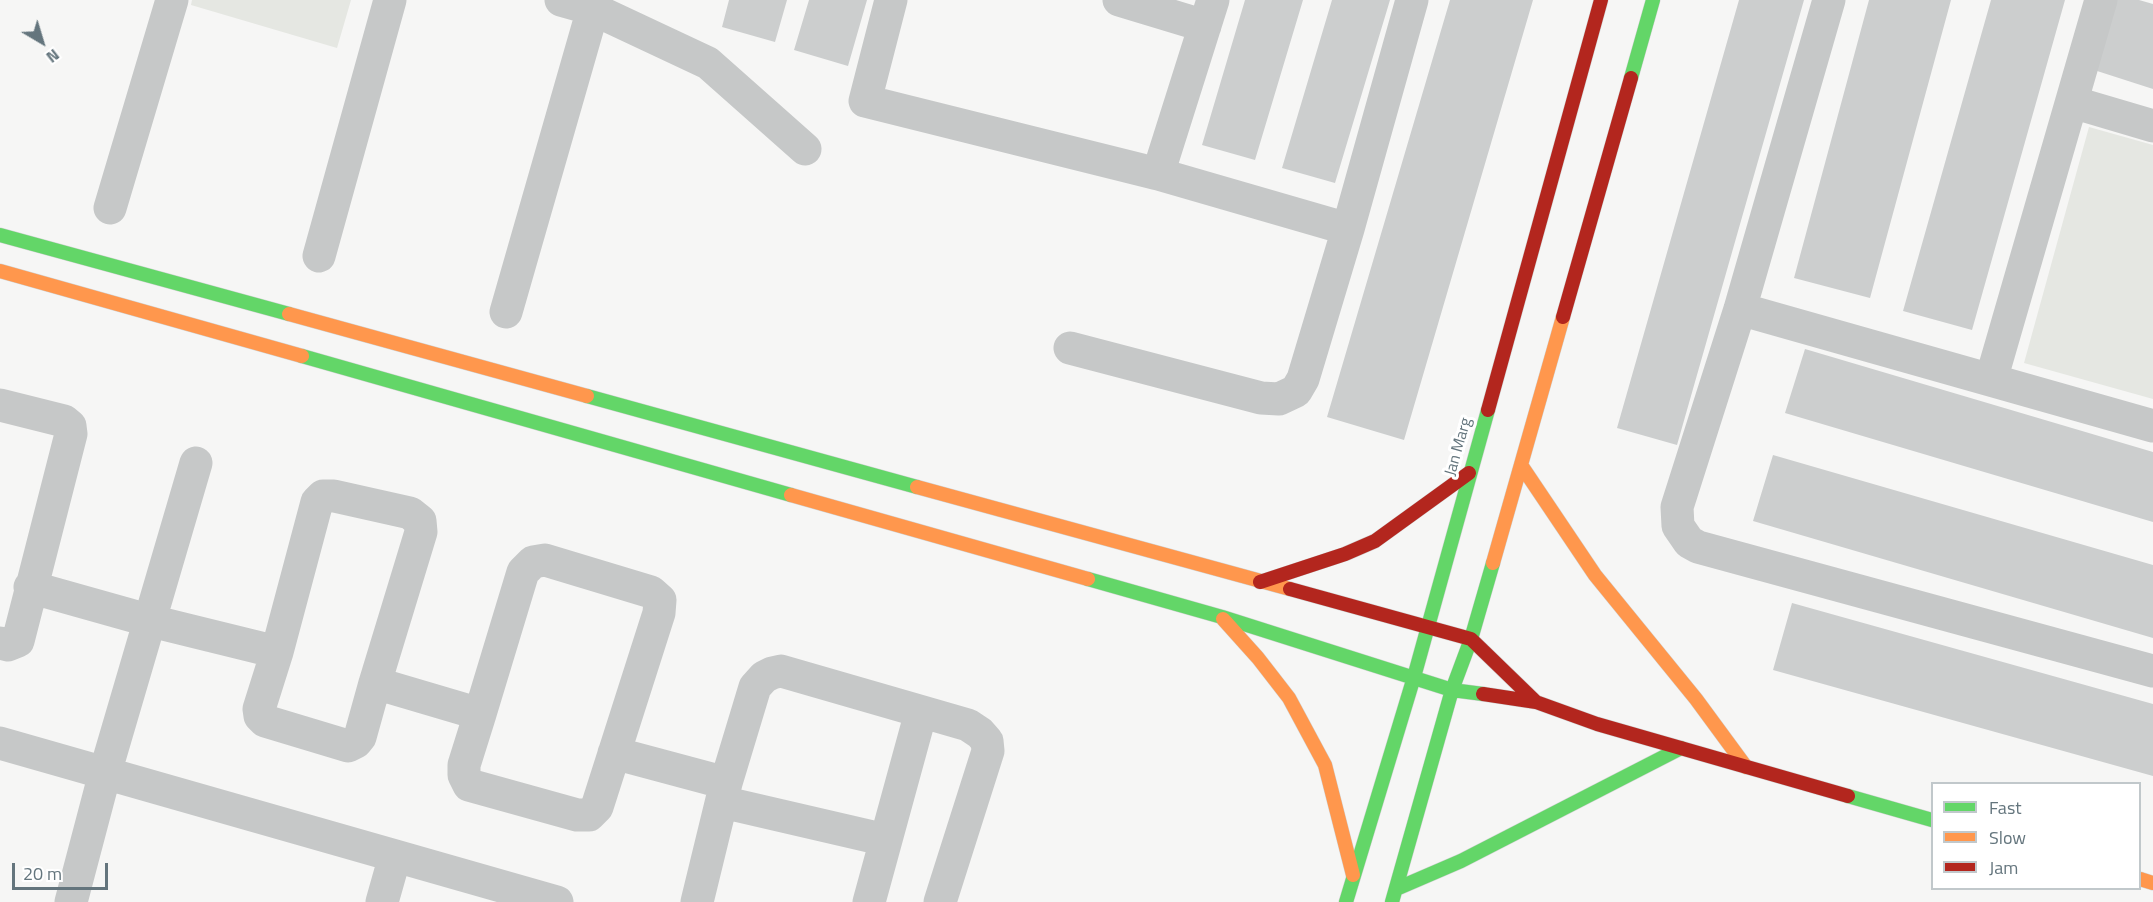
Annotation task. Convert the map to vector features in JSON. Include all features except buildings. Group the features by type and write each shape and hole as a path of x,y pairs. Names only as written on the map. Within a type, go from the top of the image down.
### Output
{"main road":[{"name":"Jan Marg","path":"1346,902 1414,677 1601,0"},
{"path":"1394,896 1452,690 1471,639 1653,0"},
{"path":"0,235 1471,639 1536,702"},
{"path":"0,271 1222,617 1452,690 1536,702 1597,724 1931,820"},
{"path":"1521,465 1595,575 1696,699 1746,767"},
{"path":"1260,582 1375,542 1469,473"},
{"path":"1222,617 1289,698 1325,765 1354,876"},
{"path":"1394,896 1681,748"}],"street":[{"path":"110,208 172,0"},
{"path":"319,256 390,0"},
{"path":"561,0 592,9 708,63 805,149"},
{"path":"891,0 865,101 1158,174 1348,229"},
{"path":"1119,0 1209,13 1158,174"},
{"path":"1070,348 1261,398 1279,399 1296,391 1303,380 1348,229 1412,0"},
{"path":"1829,0 1740,309 1677,507 1678,526 1689,542 1698,547 2153,671"},
{"path":"1991,380 2101,0"},
{"path":"506,312 592,9"},
{"path":"2072,102 2153,126"},
{"path":"1740,309 2153,426"},
{"path":"0,405 64,421 70,426 71,434 18,641 8,645 0,643"},
{"path":"71,902 105,773 196,463"},
{"path":"323,496 334,496 410,513 420,521 421,532 360,737 356,742 348,746 265,721 260,717 259,710 277,652 317,502 323,496"},
{"path":"545,560 651,592 660,600 659,613 597,807 589,815 577,815 470,785 464,775 464,765 480,714 523,572 533,562 545,560"},
{"path":"30,587 151,621 277,652"},
{"path":"698,902 724,793 755,687 772,672 781,671 968,725 987,741 988,751 940,902"},
{"path":"375,683 480,714"},
{"path":"869,902 921,712"},
{"path":"0,743 557,902"},
{"path":"614,753 724,793 886,840"},
{"path":"382,902 395,856"}],"shaded area":[{"path":"192,0 351,0 337,48 191,5"},
{"path":"2089,127 2153,145 2153,399 2024,363"}],"traffic: fast":[{"path":"1631,78 1653,0"},
{"path":"0,235 289,314"},
{"path":"302,356 791,495"},
{"path":"587,396 917,487"},
{"path":"1346,902 1414,677 1488,410"},
{"path":"1392,902 1452,690 1471,639 1493,563"},
{"path":"1088,579 1222,617 1452,690 1483,694"},
{"path":"1396,889 1461,861 1681,748"},
{"path":"1848,796 1931,820"}],"traffic: slow":[{"path":"0,271 302,356"},
{"path":"289,314 587,396"},
{"path":"1493,563 1563,317"},
{"path":"1521,465 1595,575 1696,699 1746,767"},
{"path":"917,487 1290,589"},
{"path":"791,495 1088,579"},
{"path":"1223,619 1258,658 1289,698 1325,765 1353,875"},
{"path":"2141,879 2153,883"}],"traffic: jam":[{"path":"1488,410 1601,0"},
{"path":"1563,317 1631,78"},
{"path":"1260,582 1345,554 1375,541 1469,473"},
{"path":"1290,589 1471,639 1536,702"},
{"path":"1483,694 1536,702 1597,724 1848,796"}]}
